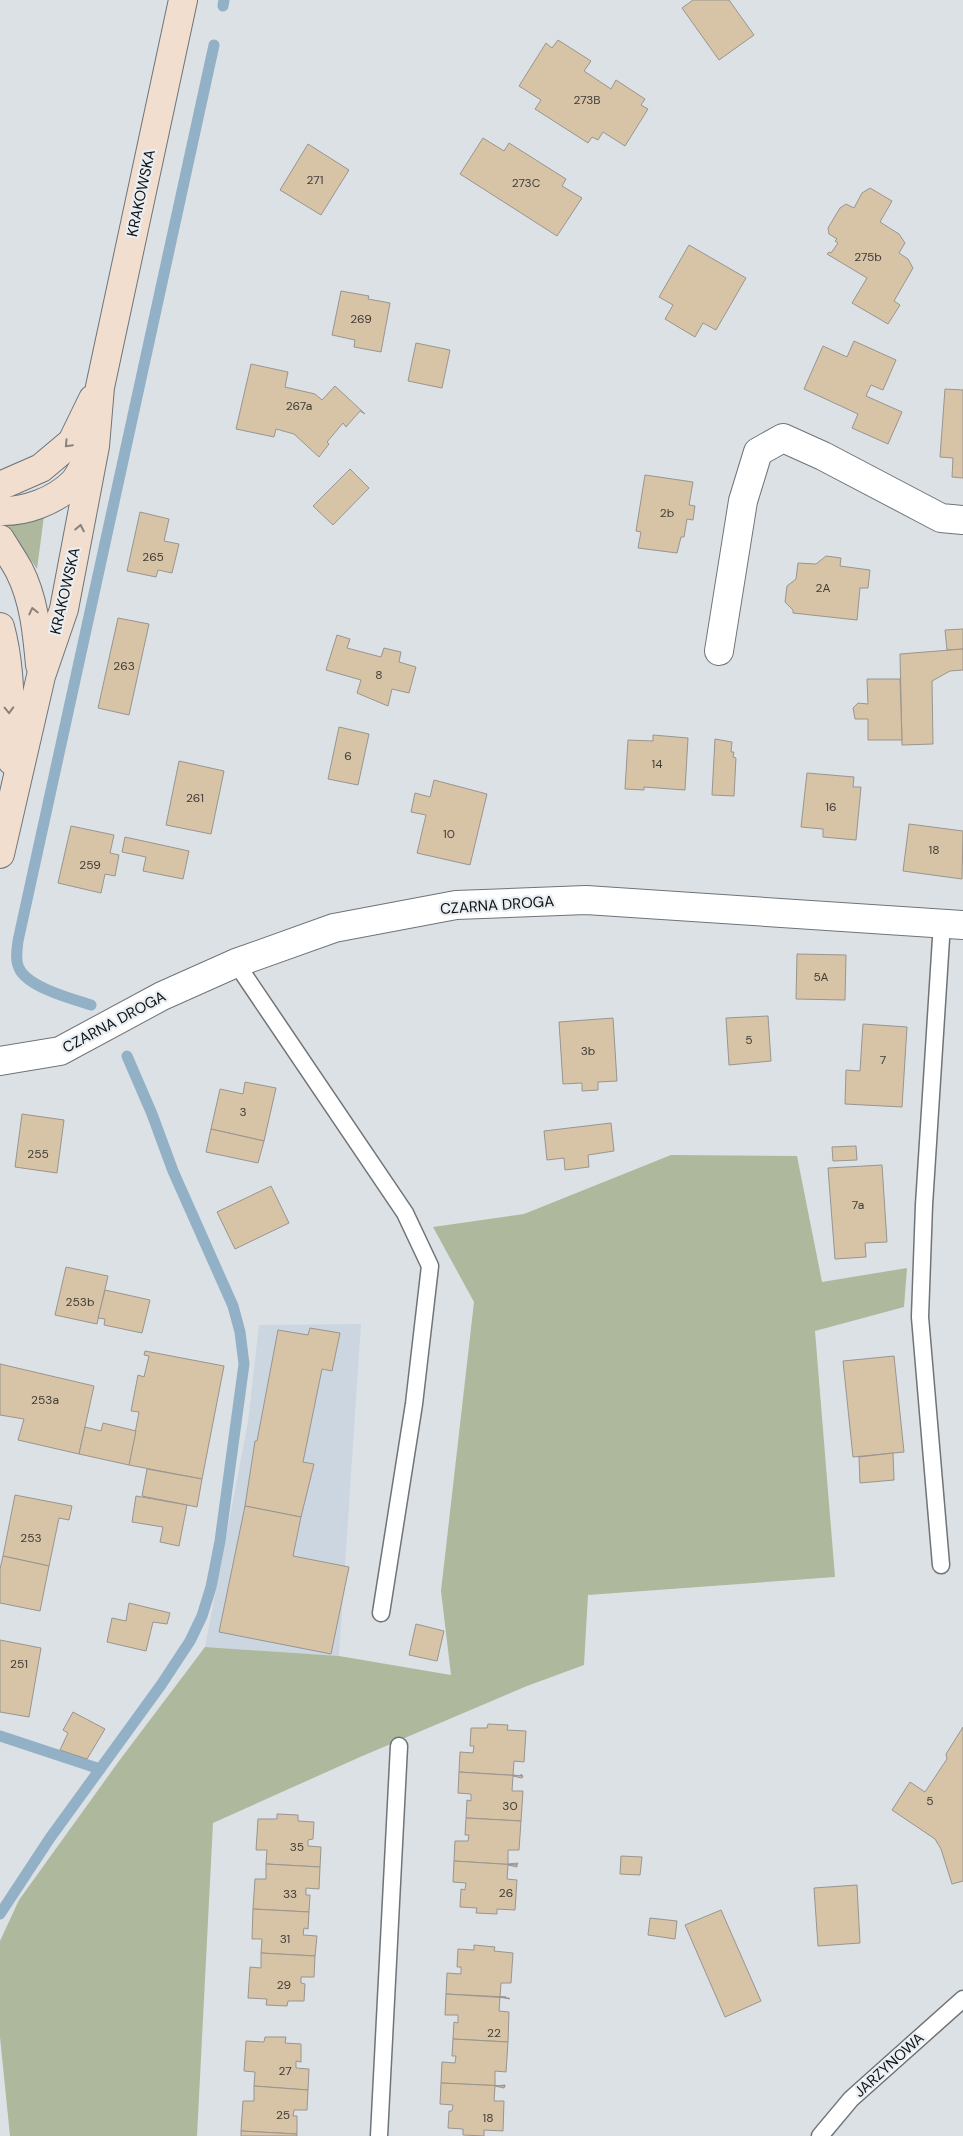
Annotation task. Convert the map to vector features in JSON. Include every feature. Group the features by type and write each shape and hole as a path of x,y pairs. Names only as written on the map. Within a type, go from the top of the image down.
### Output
{"main road":[{"name":"KRAKOWSKA","path":"0,854 42,676 64,609 95,446 100,387 183,0"},
{"name":"KRAKOWSKA","path":"0,486 41,468 72,442 100,387"},
{"path":"0,511 33,506 58,494 74,482 95,446"},
{"name":"KRAKOWSKA","path":"0,540 19,570 30,596 37,628 42,676"},
{"name":"KRAKOWSKA","path":"0,627 4,641 8,680 14,792"}],"street":[{"path":"719,651 743,501 758,452 783,438 823,456 941,518 963,520"},
{"name":"CZARNA DROGA","path":"0,1061 60,1052 162,996 236,963 334,928 456,905 586,900 952,924"}],"lane":[{"path":"941,1565 920,1317 924,1205 952,924"},
{"path":"236,963 405,1213 430,1266 414,1404 381,1613"},
{"path":"380,2136 399,1746"},
{"name":"JARZYNOWA","path":"820,2136 851,2099 963,1999"}],"shaded area":[{"path":"361,1324 339,1656 205,1647 248,1422 259,1325"}],"green space":[{"path":"44,516 37,569 6,523 26,522"},
{"path":"671,1155 797,1156 822,1282 907,1268 904,1307 815,1331 835,1577 588,1595 584,1665 527,1686 360,1757 213,1823 197,2136 10,2136 0,2037 0,1941 19,1900 119,1761 205,1647 339,1656 451,1675 441,1591 474,1302 433,1227 524,1214"}],"building":[{"path":"693,0 729,0 754,35 719,60 682,8"},
{"path":"558,40 591,61 584,71 611,89 616,80 645,99 641,105 648,109 625,146 603,132 598,140 592,137 588,143 535,109 541,100 519,86 546,43 552,48"},
{"path":"483,138 504,151 509,143 566,179 562,186 582,198 557,236 460,174"},
{"path":"308,144 349,170 321,215 280,190"},
{"path":"870,188 892,201 880,222 899,234 905,243 899,253 908,259 913,268 894,301 900,305 888,324 852,303 867,278 827,254 831,253 838,243 835,241 837,239 829,234 828,228 840,208 846,204 854,208 862,193"},
{"path":"689,245 746,278 716,330 703,323 695,337 665,319 673,305 659,297"},
{"path":"341,291 369,296 368,299 390,303 381,352 354,347 355,340 332,335"},
{"path":"854,341 896,360 883,390 871,385 866,396 902,412 888,444 852,428 858,414 804,389 823,346 847,357"},
{"path":"416,343 450,350 442,388 408,381"},
{"path":"251,364 288,372 285,387 315,394 322,400 335,386 365,414 360,411 346,427 343,423 327,442 329,444 319,457 294,434 276,429 274,437 236,429"},
{"path":"945,389 963,390 963,478 952,477 953,458 940,457"},
{"path":"350,469 369,488 333,525 313,506"},
{"path":"645,475 693,482 689,505 695,506 693,520 687,519 684,537 681,537 677,553 638,548 641,532 636,531"},
{"path":"140,512 169,519 164,541 179,544 172,573 158,570 156,577 127,571"},
{"path":"826,556 841,558 840,566 870,570 868,588 860,588 857,620 793,613 793,610 785,602 787,586 796,579 798,563 816,564"},
{"path":"118,618 149,624 129,715 98,708"},
{"path":"963,629 963,649 947,650 945,630"},
{"path":"337,635 350,639 347,648 381,657 384,648 401,652 399,662 416,667 409,693 392,689 388,706 357,693 361,680 326,670"},
{"path":"963,649 963,670 950,671 932,681 933,744 902,745 900,654"},
{"path":"867,679 900,679 902,740 868,740 868,719 855,719 853,708 858,703 868,704"},
{"path":"339,727 369,734 358,785 328,779"},
{"path":"653,735 688,738 685,790 644,787 644,790 625,789 628,740 653,741"},
{"path":"715,739 732,742 731,752 734,752 733,757 736,758 734,796 712,795"},
{"path":"179,761 224,771 211,834 166,825"},
{"path":"807,773 854,777 853,787 861,787 856,840 823,837 823,829 801,827"},
{"path":"434,780 487,794 470,865 417,853 426,815 411,812 415,793 430,797"},
{"path":"909,824 963,831 962,879 903,871"},
{"path":"71,826 114,835 110,853 119,855 115,876 105,874 101,893 58,883"},
{"path":"125,837 189,851 183,879 143,871 146,857 122,852"},
{"path":"797,954 846,955 845,1000 796,999"},
{"path":"768,1016 771,1061 729,1065 726,1018"},
{"path":"613,1018 617,1081 598,1082 598,1090 582,1091 582,1083 563,1084 559,1022"},
{"path":"863,1024 907,1027 902,1107 845,1104 846,1070 860,1071"},
{"path":"245,1082 276,1088 264,1141 211,1129 220,1089 243,1094"},
{"path":"22,1114 64,1120 57,1173 15,1167"},
{"path":"611,1123 614,1151 588,1155 589,1167 565,1170 564,1158 547,1160 544,1131"},
{"path":"211,1129 264,1141 258,1163 206,1152"},
{"path":"856,1146 857,1160 833,1161 832,1147"},
{"path":"882,1165 887,1242 865,1243 866,1257 835,1259 828,1168"},
{"path":"271,1186 289,1223 235,1249 217,1212"},
{"path":"66,1267 108,1276 97,1324 55,1315"},
{"path":"105,1290 150,1300 142,1333 104,1325 105,1319 98,1318"},
{"path":"310,1328 340,1333 332,1371 322,1369 303,1462 314,1464 301,1517 245,1506 255,1441 257,1441 278,1330 308,1335"},
{"path":"145,1351 224,1366 202,1479 129,1465 139,1412 131,1411 138,1375 144,1377 149,1356 144,1355"},
{"path":"894,1356 904,1452 853,1457 843,1361"},
{"path":"0,1364 94,1386 79,1454 18,1440 24,1419 0,1415"},
{"path":"103,1423 136,1431 129,1465 79,1454 85,1427 101,1431"},
{"path":"893,1453 894,1480 860,1483 859,1457"},
{"path":"147,1469 202,1479 197,1507 142,1496"},
{"path":"15,1495 72,1506 69,1520 59,1518 49,1566 3,1556"},
{"path":"136,1496 187,1505 179,1546 160,1542 163,1527 132,1522"},
{"path":"245,1506 301,1517 293,1556 349,1567 331,1654 219,1632"},
{"path":"3,1556 49,1566 40,1611 0,1603 0,1569"},
{"path":"129,1603 170,1613 167,1624 153,1622 146,1651 107,1642 112,1618 126,1621"},
{"path":"416,1624 444,1631 437,1661 409,1655"},
{"path":"0,1640 41,1648 29,1717 0,1712"},
{"path":"73,1712 105,1729 87,1759 60,1750 68,1733 63,1730"},
{"path":"488,1724 508,1725 507,1730 526,1731 524,1762 514,1761 513,1775 519,1776 459,1772 460,1752 473,1753 474,1746 470,1746 471,1728 487,1728"},
{"path":"963,1727 963,1881 952,1884 941,1849 935,1839 892,1810 910,1782 925,1792 947,1759 946,1754"},
{"path":"459,1772 523,1776 522,1778 513,1776 512,1791 523,1791 521,1821 466,1818 467,1800 471,1801 471,1794 458,1793"},
{"path":"277,1814 298,1815 298,1821 314,1822 313,1839 308,1840 308,1846 321,1847 320,1867 266,1864 267,1850 256,1850 258,1819 277,1819"},
{"path":"466,1818 521,1821 519,1850 508,1850 508,1864 518,1863 517,1865 454,1861 455,1841 468,1841 469,1835 465,1835"},
{"path":"621,1856 642,1857 640,1875 620,1874"},
{"path":"454,1861 517,1865 517,1867 508,1865 507,1879 517,1880 515,1910 497,1909 497,1914 476,1913 477,1908 460,1907 461,1889 465,1890 466,1883 453,1882"},
{"path":"266,1864 320,1867 319,1889 306,1888 306,1895 310,1895 309,1912 253,1909 255,1879 266,1879"},
{"path":"857,1885 860,1943 818,1946 814,1888"},
{"path":"253,1909 309,1912 308,1929 304,1928 303,1935 317,1936 315,1956 261,1953 262,1939 252,1939"},
{"path":"721,1910 761,2001 725,2017 685,1925"},
{"path":"650,1918 677,1921 675,1939 648,1935"},
{"path":"474,1945 495,1947 494,1951 513,1953 511,1983 501,1983 500,1997 446,1994 447,1973 461,1974 461,1967 457,1967 458,1949 474,1950"},
{"path":"261,1953 315,1956 314,1977 301,1977 301,1983 305,1984 304,2001 288,2001 287,2006 266,2005 267,1999 248,1998 250,1967 261,1968"},
{"path":"446,1994 500,1997 499,2011 509,2012 508,2042 453,2039 454,2022 458,2023 458,2015 445,2015"},
{"path":"265,2037 286,2037 285,2043 301,2044 301,2062 296,2061 296,2068 309,2069 308,2090 254,2086 255,2072 244,2071 246,2041 264,2042"},
{"path":"453,2039 508,2042 506,2072 495,2071 495,2086 441,2083 442,2062 455,2063 456,2056 452,2056"},
{"path":"441,2083 505,2086 504,2088 495,2086 494,2101 504,2101 503,2131 484,2130 484,2136 463,2135 463,2129 448,2128 449,2111 452,2111 453,2105 440,2104"},
{"path":"254,2086 308,2090 307,2110 294,2110 293,2116 297,2116 297,2134 241,2131 243,2101 254,2101"},
{"path":"241,2131 297,2134 297,2136 241,2136"}],"waterway":[{"path":"223,6 224,0"},
{"path":"91,1005 62,996 40,986 24,975 17,962 18,941 214,45"},
{"path":"0,1914 50,1838 161,1685 190,1641 202,1616 211,1587 220,1541 244,1364 240,1332 233,1306 173,1171 152,1114 127,1056"},
{"path":"0,1736 100,1769"}]}
